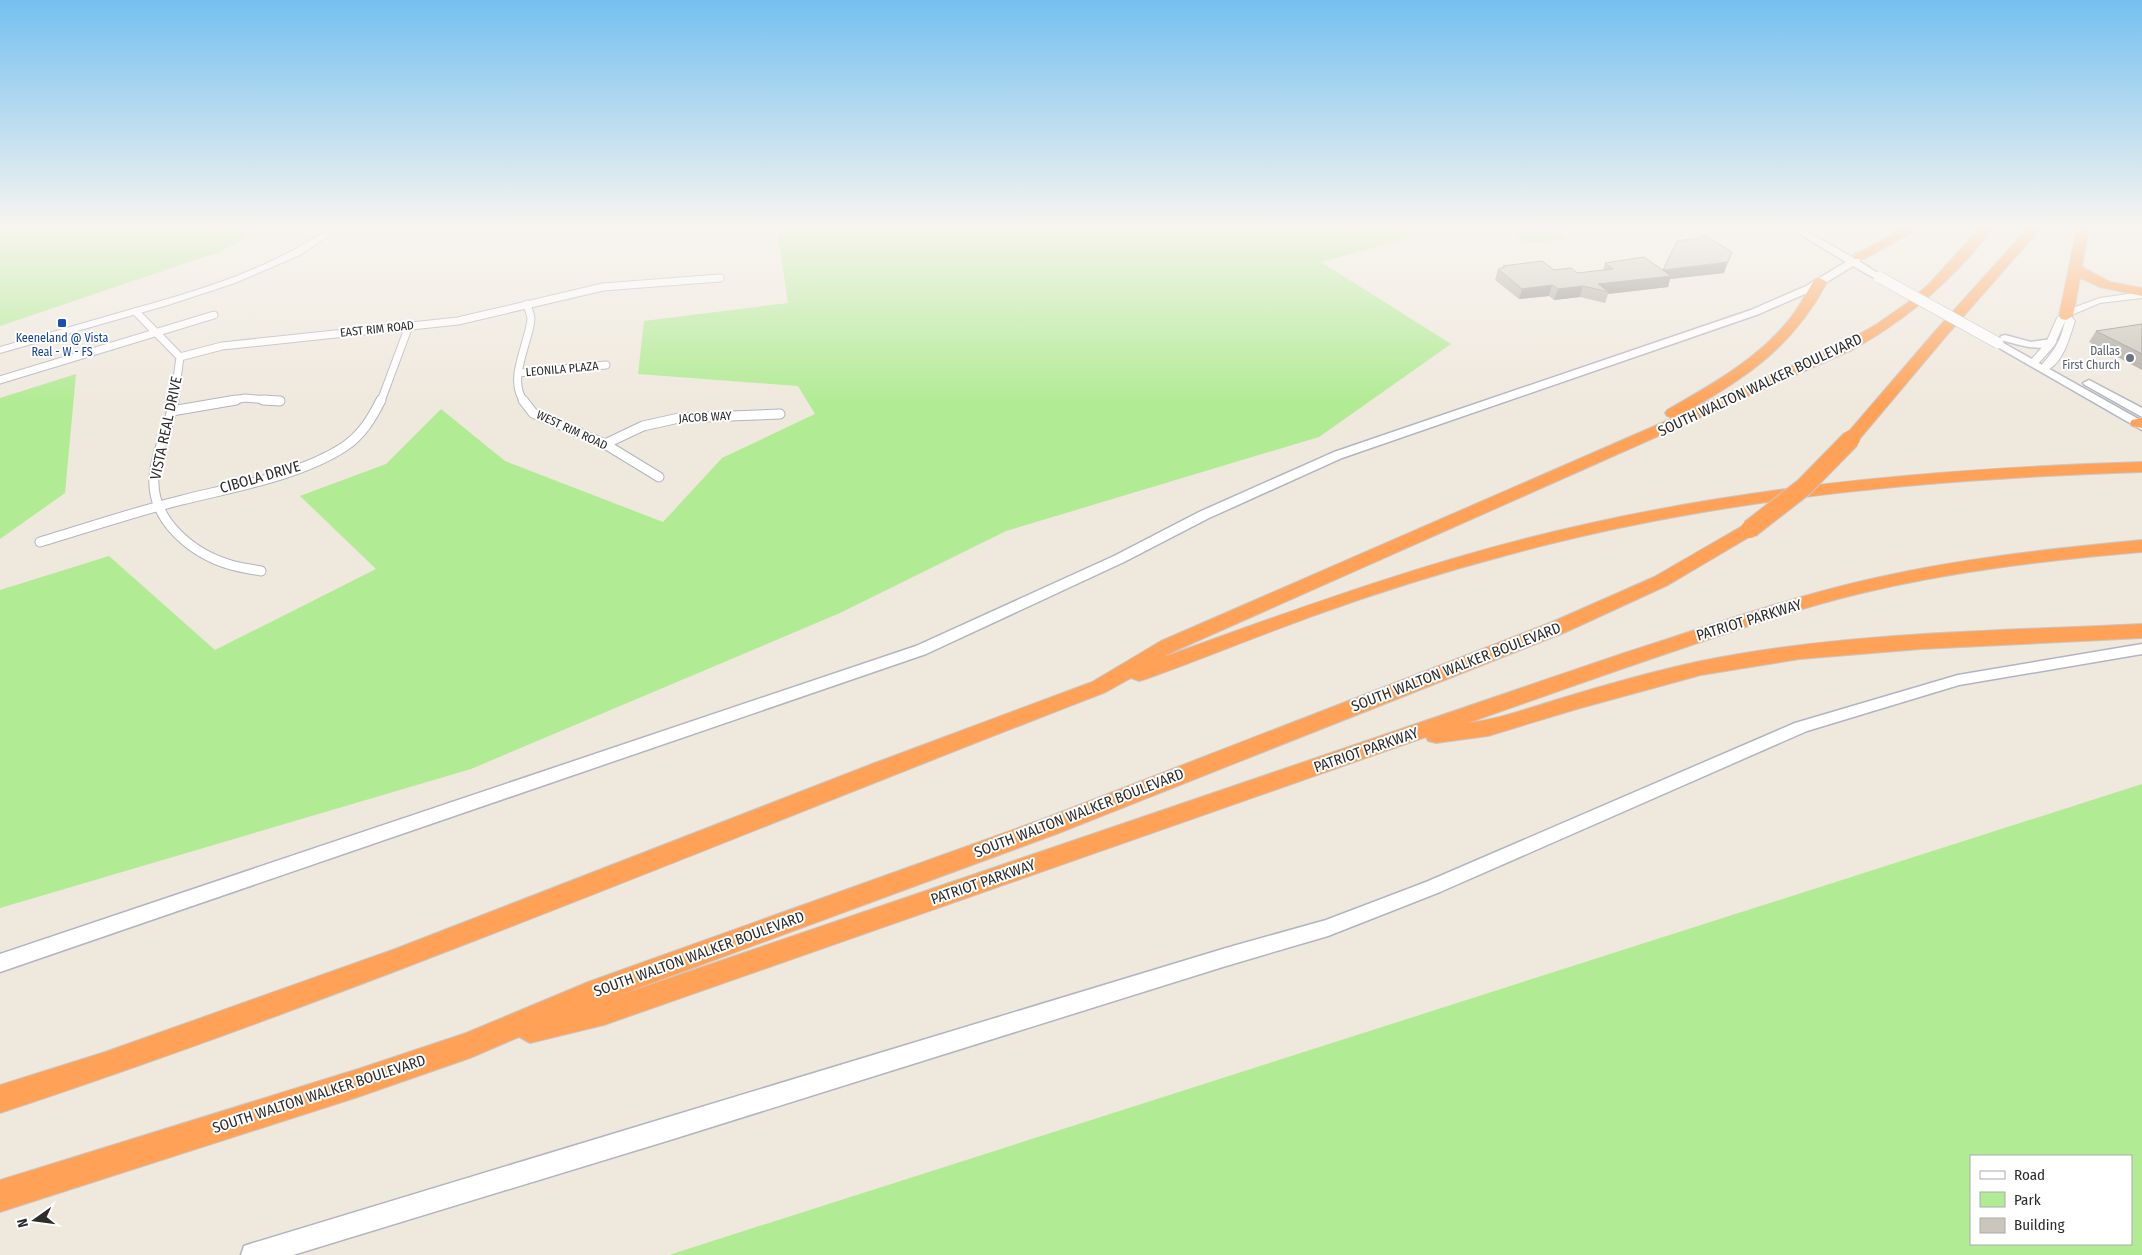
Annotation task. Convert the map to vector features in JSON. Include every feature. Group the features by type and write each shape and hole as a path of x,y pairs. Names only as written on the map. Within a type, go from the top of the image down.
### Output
{"highway":[{"path":"1515,494 1559,466 1671,414 1740,372 1782,337 1812,299 1818,287"},
{"name":"SOUTH WALTON WALKER BOULEVARD","path":"0,1099 114,1062 403,958 880,770 1099,687 1168,646 1822,359 1895,320 1934,287"},
{"name":"SOUTH WALTON WALKER BOULEVARD","path":"0,1196 358,1083 470,1045 598,991 1051,826 1559,628 1661,581 1750,529 1786,503 1815,479 1983,287"},
{"path":"2066,316 2071,287"},
{"path":"2118,287 2142,294"},
{"path":"1099,687 1181,659 1342,599 1428,571 1515,546 1649,515 1836,485 1909,478 2065,469 2142,467"},
{"name":"PATRIOT PARKWAY","path":"470,1045 604,1013 1787,607 1861,587 1936,571 2014,559 2142,546"},
{"path":"1392,741 1488,728 1657,679 1710,667 1800,652 1921,642 2142,631"}],"main road":[{"path":"0,963 921,650 1119,559 1204,515 1338,455 1755,312 1810,287"},
{"path":"1905,287 2002,339 2141,421"},
{"path":"2002,339 2031,345 2052,342"},
{"path":"253,1255 651,1135 1226,957 1328,928 1442,883 1801,727 1958,680 2142,649"}],"street":[{"path":"0,350 133,309 196,287"},
{"path":"0,344 213,287"},
{"name":"EAST RIM ROAD","path":"180,357 222,346 458,321 609,287"},
{"path":"2042,363 2061,319 2077,308 2089,303 2142,294"},
{"name":"WEST RIM ROAD","path":"527,304 531,318 518,373 519,395 533,413 605,444 659,477"},
{"name":"VISTA REAL DRIVE","path":"133,309 180,357 172,411 156,465 154,488 158,506 170,529 192,546 227,564 261,571"},
{"path":"0,380 214,315"},
{"path":"2042,363 2059,353 2070,321 2066,316"},
{"name":"CIBOLA DRIVE","path":"40,542 158,506 292,470 333,454 361,434 375,414 408,326"},
{"name":"LEONILA PLAZA","path":"518,373 606,365"},
{"path":"172,411 245,398 280,401"},
{"name":"JACOB WAY","path":"605,444 644,426 679,418 780,414"}],"green space":[{"path":"0,287 117,287 0,326"},
{"path":"786,287 1360,287 1451,344 1319,437 1006,531 840,613 471,769 0,908 0,590 109,556 215,650 376,569 300,496 386,464 441,409 505,461 663,522 722,458 815,414 798,386 638,374 644,321 788,303"},
{"path":"76,374 65,493 0,539 0,398"},
{"path":"2142,784 2142,1255 669,1255"}],"building":[{"path":"1519,287 1540,287 1522,289"},
{"path":"1554,287 1578,287 1558,289"},
{"path":"1585,287 1602,287 1609,292"},
{"path":"2142,324 2142,354 2096,331"}],"place":[{"name":"Keeneland @ Vista Real - W - FS","path":"62,323"},
{"name":"Dallas First Church","path":"2130,358"}]}
